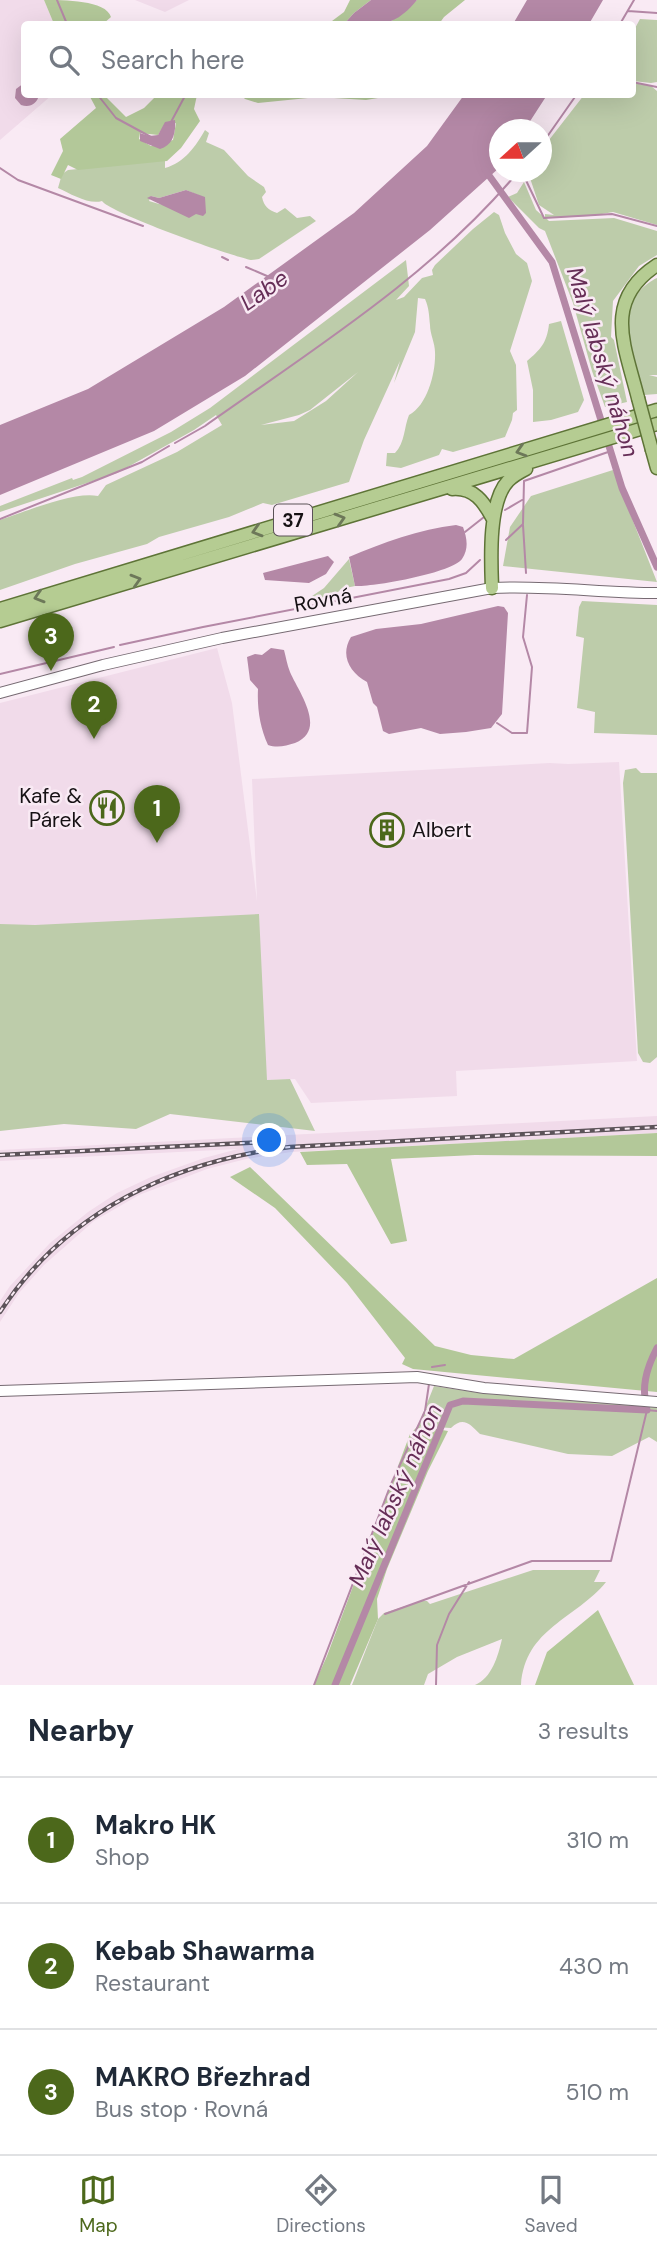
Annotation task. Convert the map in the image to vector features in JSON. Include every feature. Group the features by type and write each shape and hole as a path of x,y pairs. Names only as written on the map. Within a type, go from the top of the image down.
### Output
{"main road":[{"path":"657,265 638,279 624,301 622,313 624,342 657,468"},
{"name":"37","path":"0,609 657,408"},
{"name":"37","path":"0,621 657,425"},
{"path":"492,588 492,517 504,486 509,479 558,454"},
{"path":"408,499 464,488 476,495 492,517"}],"street":[{"name":"Rovná","path":"0,693 103,665 222,638 492,588 532,586 611,593 657,593"},
{"path":"0,1391 417,1377 484,1388 657,1402"}],"shaded area":[{"path":"0,0 44,0 53,21 21,21 21,98 49,98 0,140"},
{"path":"135,0 189,0 165,12"},
{"path":"217,648 232,703 257,901 252,779 550,763 619,762 637,1061 456,1071 457,1096 311,1103 295,1079 267,1080 35,925 0,926 0,703"},
{"path":"657,1116 657,1133 291,1152 207,1169 139,1195 94,1221 44,1265 19,1293 0,1322 0,1301 10,1286 50,1243 88,1212 117,1193 151,1177 238,1149 0,1161 0,1150"}],"green space":[{"path":"44,0 93,4 108,11 111,17 106,21 53,21"},
{"path":"350,0 371,0 347,21 332,21 344,12"},
{"path":"417,0 465,0 441,21 392,21"},
{"path":"640,19 657,20 657,82 636,81 636,26"},
{"path":"636,84 651,86 657,91 657,225 613,212 546,218 549,221 614,218 657,231 657,255 639,266 613,301 611,337 614,340 627,402 605,407 573,303 545,231 508,197 517,193 524,182 536,210 545,218 545,214 554,215 539,205 531,182 552,182 552,136 582,98 636,98"},
{"path":"91,98 107,98 126,117 144,108 154,98 196,98 194,109 200,121 181,148 167,161 78,170 68,165 61,179 51,175 63,151 60,139 96,108","holes":["176,123 173,140 151,146 139,139 140,133 158,135 162,129"]},
{"path":"244,98 308,98 258,103"},
{"path":"334,98 378,98 366,100"},
{"path":"205,130 209,133 206,142 224,150 248,176 264,187 266,192 262,197 269,209 277,213 285,208 297,218 310,216 316,221 259,259 251,260 147,224 102,201 86,200 58,188 62,174 68,170 158,161 165,161 165,168 172,166 189,153","holes":["186,190 205,198 204,209 149,201 151,196 159,198"]},
{"path":"494,212 499,215 516,254 527,263 532,281 510,351 516,365 517,410 513,413 505,437 453,452 442,449 439,455 401,468 386,466 387,453 395,453 398,449 409,415 426,396 434,368 435,349 428,309 425,299 418,298 415,332 394,383 400,361 364,440 349,482 272,505 263,503 229,517 159,537 147,544 75,564 0,590 0,520 63,499 98,496 106,485 177,452 222,425 216,415 117,473 0,512 0,506 72,478 82,477 171,432 210,408 406,260 409,286 396,300 404,297 422,278 433,275 435,265","holes":["358,372 326,401 294,421 261,425 310,410"]},
{"path":"657,278 657,375 649,375 657,377 657,394 644,395 628,337 627,313 638,292"},
{"path":"561,321 584,400 578,412 533,422 533,390 527,361 542,346 549,324"},
{"path":"613,470 657,582 503,566 510,527 531,496"},
{"path":"349,559 355,586 341,589 332,598 308,602 309,598 324,588"},
{"path":"582,601 657,605 657,735 594,733 595,712 577,708 584,638 576,636"},
{"path":"636,768 641,773 657,773 657,1057 650,1063 643,1062 638,1053 623,783 625,770"},
{"path":"259,914 267,1080 290,1079 315,1131 170,1114 136,1129 64,1124 0,1131 0,924 35,925"},
{"path":"657,1133 657,1156 475,1155 391,1159 407,1241 391,1244 347,1164 307,1165 300,1152"},
{"path":"250,1167 435,1346 471,1355 514,1359 657,1278 657,1392 413,1369 402,1364 405,1358 347,1283 275,1208 230,1177"},
{"path":"434,1386 486,1394 657,1402 657,1442 649,1437 612,1456 568,1454 480,1434 463,1422 451,1428 418,1426"},
{"path":"418,1426 448,1431 428,1471 387,1569 377,1599 378,1619 350,1685 314,1685 410,1434"},
{"path":"533,1570 600,1570 594,1582 606,1582 542,1637 525,1666 521,1685 475,1685 490,1672 502,1639 457,1657 428,1674 424,1685 352,1685 378,1619 384,1613 421,1601 430,1604"},
{"path":"598,1610 634,1685 535,1685 547,1652"}],"water":[{"path":"371,0 417,0 392,21 347,21"},
{"path":"527,0 603,0 591,21 515,21"},
{"path":"21,85 21,98 38,98 37,101 30,106 21,105 15,98 16,89"},
{"name":"Labe","path":"462,98 545,98 531,119 489,119 489,177 430,230 245,376 154,431 0,495 0,425 88,389 224,307 354,213 427,146"},
{"path":"175,120 173,138 168,145 160,149 140,141 140,133 158,135 165,122"},
{"path":"186,190 205,197 206,213 203,216 196,214 189,218 147,198 159,198"},
{"path":"456,525 463,527 467,543 462,559 455,564 412,578 355,586 349,557 401,537"},
{"path":"328,556 334,562 326,574 309,583 265,580 263,573"},
{"path":"498,606 504,607 508,613 502,714 491,728 440,734 421,728 389,734 383,731 367,682 355,673 346,657 351,637 376,629 421,624"},
{"path":"271,648 284,650 310,720 305,737 295,743 281,746 268,745 265,738 260,718 258,689 250,680 247,657 262,655"}],"waterway":[{"path":"57,0 66,21"},
{"path":"622,21 634,0"},
{"path":"628,11 657,13"},
{"path":"636,83 657,87"},
{"path":"100,98 116,118 151,137"},
{"path":"171,122 184,98"},
{"path":"552,130 574,98"},
{"path":"0,168 18,180 143,226"},
{"name":"Malý labský náhon","path":"485,170 552,262 622,488 657,567"},
{"path":"175,443 205,426 288,368 410,278 448,245 509,182"},
{"path":"527,182 544,218 612,214 657,226"},
{"path":"222,257 228,260"},
{"name":"Labe","path":"246,267 267,276"},
{"path":"0,519 142,462 169,446"},
{"path":"506,540 523,524 524,481 611,451"},
{"path":"505,510 522,500"},
{"path":"465,532 484,517"},
{"path":"523,525 526,573"},
{"path":"120,645 449,579 466,573 480,560"},
{"path":"497,723 512,733 527,733 532,667 523,637 527,595"},
{"path":"0,674 114,647"},
{"name":"Malý labský náhon","path":"335,1685 450,1405 463,1401 647,1410 644,1394 646,1379 657,1348"},
{"path":"432,1367 445,1365"},
{"path":"314,1685 391,1484 425,1411 429,1384"},
{"path":"385,1614 532,1561 611,1561 647,1410 657,1411"},
{"path":"436,1685 437,1645 449,1614 469,1582"}],"railway":[{"path":"0,1312 27,1276 57,1246 90,1219 126,1197 205,1164 290,1147 657,1127"},
{"path":"0,1155 266,1142"}],"place":[{"name":"MAKRO Březhrad","path":"51,671"},
{"name":"Kebab Shawarma","path":"94,739"},
{"name":"Kafe & Párek","path":"107,808"},
{"name":"Albert","path":"387,830"},
{"name":"Makro HK","path":"157,843"}]}
